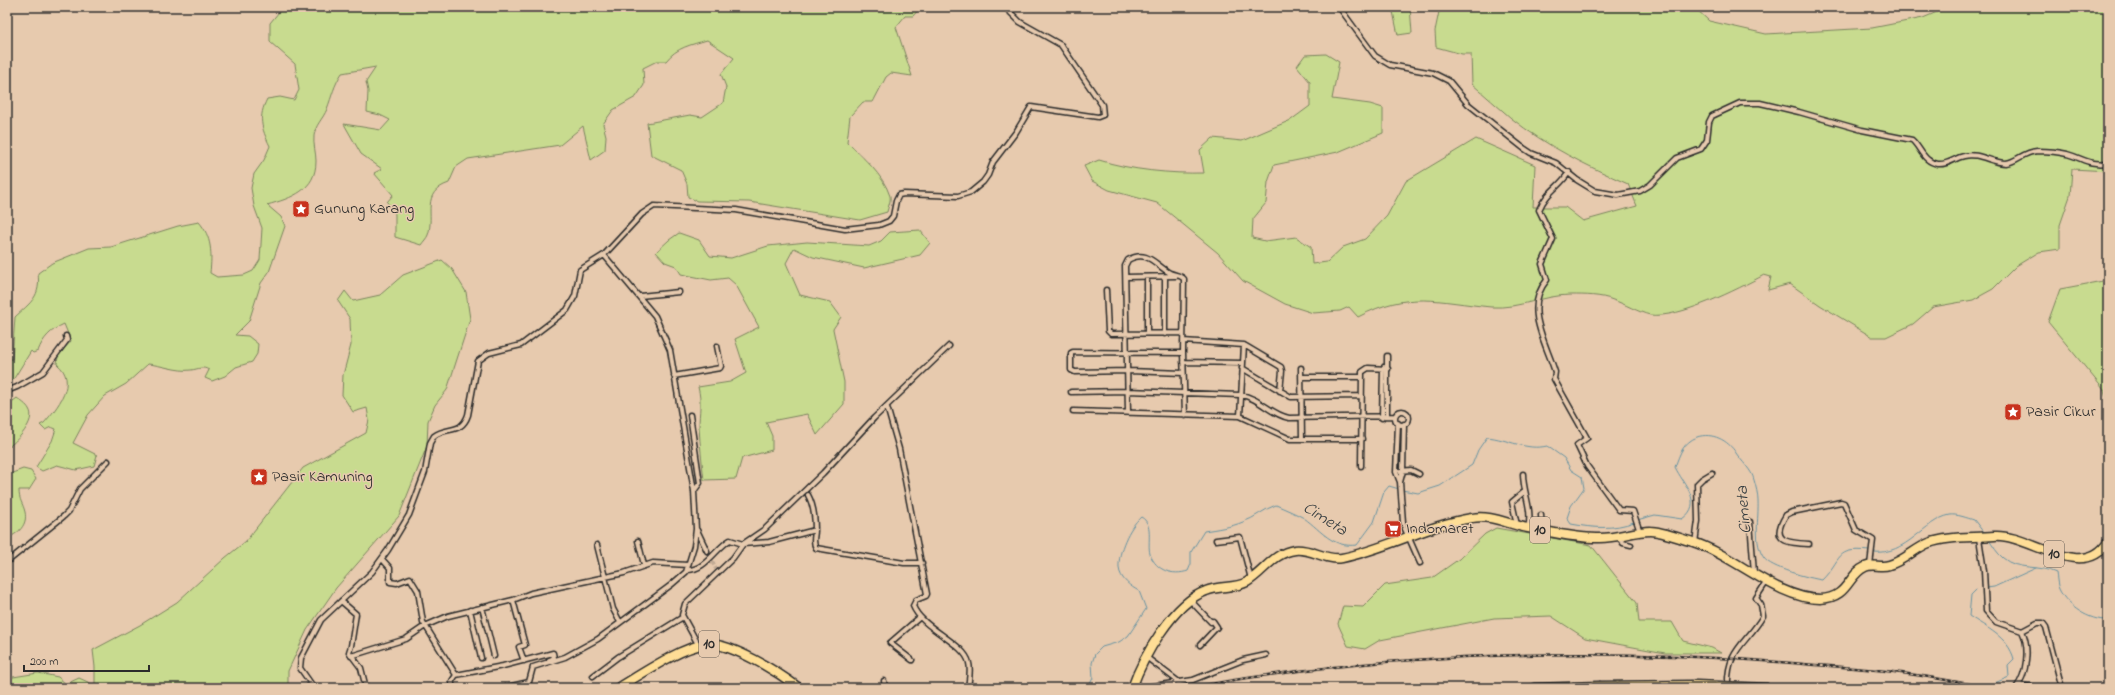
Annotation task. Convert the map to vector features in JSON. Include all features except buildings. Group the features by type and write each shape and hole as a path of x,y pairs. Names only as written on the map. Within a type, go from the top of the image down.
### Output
{"highway":[{"name":"10","path":"1132,688 1145,656 1167,625 1190,600 1208,590 1235,586 1251,579 1273,559 1289,551 1308,550 1337,559 1361,553 1440,525 1474,517 1488,518 1557,534 1582,537 1619,537 1652,531 1715,550 1768,581 1806,598 1829,598 1841,592 1848,586 1859,571 1870,562 1881,567 1897,562 1936,540 1997,536 2010,537 2069,558 2078,558 2095,554 2108,545"},
{"name":"10","path":"618,688 648,670 699,646 711,644 732,650 768,667 799,688"},
{"path":"1534,688 1684,685 1768,688"}],"street":[{"path":"314,688 300,668 301,658 321,620 372,572 382,559 409,515 425,472 430,443 434,436 459,428 465,423 468,415 478,361 489,353 521,345 562,314 569,307 575,296 580,270 604,255 642,214 654,206 736,210 808,221 836,229 879,225 889,221 893,216 899,195 912,194 958,196 978,188 988,175 992,162 1011,138 1031,107 1098,116 1103,115 1102,105 1061,45 1020,22 1005,7"},
{"path":"1339,7 1375,56 1390,65 1433,73 1449,81 1468,104 1509,137 1531,153 1556,163 1586,186 1601,193 1618,194 1640,191 1650,185 1678,158 1701,149 1704,146 1709,122 1712,116 1740,103 1760,103 1799,112 1862,130 1912,140 1925,157 1937,164 1950,163 1964,156 1981,156 1995,162 2006,163 2028,152 2039,151 2066,154 2088,163 2108,163"},
{"path":"1569,172 1565,179 1544,199 1539,210 1541,217 1553,239 1542,264 1547,280 1541,287 1536,303 1536,320 1555,372 1554,379 1587,438 1577,445 1585,462 1619,510 1633,511 1637,517 1640,532"},
{"path":"540,664 565,657 598,639 685,574 696,529 694,491 670,350 662,327 640,296 604,255"},
{"path":"1128,412 1129,371 1126,263 1131,258 1138,257 1152,259 1166,271 1176,276"},
{"path":"1126,277 1176,276 1184,279 1183,373 1185,415"},
{"path":"1147,277 1147,334"},
{"path":"1165,277 1165,334"},
{"path":"1106,290 1108,331 1111,334 1183,333"},
{"path":"640,296 679,292"},
{"path":"7,390 17,387 43,372 67,340 66,336"},
{"path":"1183,341 1244,345 1281,368 1280,391"},
{"path":"1240,416 1244,345"},
{"path":"674,376 720,368 718,346"},
{"path":"699,646 683,617 685,604 717,570 733,558 743,544 765,529 823,473 874,418 949,346"},
{"path":"1183,353 1074,352 1071,354 1072,370 1075,372 1129,371 1183,373"},
{"path":"1384,417 1386,356"},
{"path":"1183,362 1242,363"},
{"path":"1242,368 1290,397 1361,396"},
{"path":"1301,368 1302,439"},
{"path":"1362,466 1362,372 1364,369 1385,368"},
{"path":"1301,377 1362,378"},
{"path":"1071,392 1128,391 1240,395 1252,398 1282,417 1395,417 1401,411 1407,413 1408,419 1404,424 1400,494 1403,522 1420,563"},
{"path":"887,407 899,449 927,595 918,599 913,604 920,617 967,658 970,668 968,688"},
{"path":"1072,411 1240,416 1284,438 1361,439"},
{"path":"690,415 700,483 694,491"},
{"path":"1395,417 1398,423 1397,471 1400,485"},
{"path":"1398,423 1404,424"},
{"path":"7,562 64,516 69,511 80,489 108,461"},
{"path":"1397,471 1411,470 1419,474"},
{"path":"1695,543 1698,521 1697,484 1702,478 1712,473"},
{"path":"1523,474 1524,492 1530,515 1528,528"},
{"path":"1517,525 1512,502 1524,492"},
{"path":"808,495 811,502 815,530 813,540 816,548 904,563 922,563"},
{"path":"1809,544 1788,542 1782,539 1780,533 1786,515 1792,512 1839,501 1844,503 1856,530 1873,540 1870,562"},
{"path":"1541,515 1542,530"},
{"path":"1750,522 1754,573"},
{"path":"696,529 707,551"},
{"path":"687,570 692,570 704,563 729,540 743,544 769,542 815,530"},
{"path":"1216,540 1240,537 1251,579"},
{"path":"1619,537 1623,543 1630,545"},
{"path":"1981,538 1984,571 1984,606 1989,616 2001,624 2022,631 2037,623 2043,623 2046,628 2062,688"},
{"path":"638,541 644,565"},
{"path":"598,545 604,577 613,609 620,622"},
{"path":"382,559 390,568 390,582 392,584 410,578 413,581 418,591 425,626 456,675"},
{"path":"351,656 406,639 425,626 448,616 513,600 531,593 546,591 632,571 644,565 657,562 688,565"},
{"path":"1728,688 1728,677 1734,652 1763,616 1761,605 1756,598 1768,581"},
{"path":"341,600 356,614 352,646 349,651 351,656 361,668 366,688"},
{"path":"513,600 525,645 519,647 524,661"},
{"path":"1190,600 1211,622 1213,621 1217,628 1200,644"},
{"path":"482,607 494,656"},
{"path":"470,610 481,658"},
{"path":"593,676 624,653 683,617"},
{"path":"912,660 890,643 920,617"},
{"path":"2022,631 2026,642 2027,653 2017,687 2038,688"},
{"path":"452,688 452,681 456,675 554,654 554,658 533,667 529,682 502,688"},
{"path":"1140,688 1193,680 1243,660 1266,655"},
{"path":"1145,656 1187,688"},
{"path":"884,680 885,688"}],"green space":[{"path":"283,7 921,7 913,16 905,16 896,27 912,76 891,73 886,77 873,102 863,102 850,116 847,142 878,173 890,196 887,212 860,220 749,202 697,201 688,197 687,184 681,170 651,155 647,123 690,115 702,117 723,103 726,87 721,74 734,58 707,40 690,45 680,50 670,56 666,61 657,61 643,68 644,85 636,97 613,110 603,124 606,136 605,150 591,160 583,126 560,145 468,159 456,167 449,183 440,187 434,192 431,198 430,227 426,239 421,245 395,237 395,214 387,202 393,195 374,173 382,169 361,154 344,124 381,130 390,120 380,115 367,112 368,91 366,82 376,67 342,73 335,86 327,109 317,125 315,132 314,142 316,161 312,179 307,186 293,196 267,205 281,217 285,226 269,272 261,283 249,321 235,335 248,336 258,344 257,354 252,362 236,367 225,376 212,381 205,378 209,370 204,368 181,370 148,364 126,384 105,396 88,415 73,443 97,455 94,466 76,470 57,465 42,471 36,467 52,441 56,429 51,427 45,430 40,425 44,423 55,410 64,395 66,387 66,379 63,371 57,364 58,356 71,341 64,324 48,335 42,342 38,351 33,353 31,351 13,380 7,381 7,360 12,359 15,317 34,298 38,288 38,273 52,263 89,248 111,247 178,226 199,222 209,240 211,259 210,273 217,277 244,275 253,271 260,260 262,228 254,206 251,188 254,174 264,160 270,146 264,134 262,111 267,99 280,97 294,100 299,90 295,64 270,42 270,23"},
{"path":"1392,7 1410,7 1412,33 1398,35"},
{"path":"1440,7 1694,7 1709,21 1766,34 1872,28 1923,18 1944,9 1985,7 2108,7 2108,171 2072,169 2070,196 2060,225 2060,249 2039,252 2016,266 1993,289 1973,300 1933,307 1913,324 1886,337 1872,337 1820,305 1790,284 1768,290 1771,277 1764,275 1708,302 1692,308 1662,315 1645,314 1608,298 1576,295 1551,297 1502,307 1424,300 1409,301 1393,303 1358,317 1349,307 1340,311 1313,313 1285,304 1243,281 1218,253 1157,203 1109,190 1092,181 1084,166 1099,160 1151,171 1204,173 1200,150 1213,138 1242,141 1291,120 1310,106 1310,82 1297,66 1305,55 1326,54 1339,62 1332,99 1370,104 1383,108 1383,133 1338,152 1274,165 1268,182 1266,203 1253,219 1252,238 1265,241 1296,237 1311,247 1312,264 1327,262 1343,247 1365,239 1387,216 1406,181 1476,139 1535,165 1533,207 1565,207 1583,221 1637,206 1628,184 1582,163 1538,138 1511,118 1472,84 1471,54 1462,54 1436,47 1435,31"},
{"path":"920,230 930,243 920,255 864,268 813,257 794,248 786,263 800,295 830,302 841,317 833,329 844,382 844,404 817,435 807,414 766,422 772,436 772,450 742,458 736,479 704,480 699,434 700,402 698,387 730,382 746,373 735,339 759,327 736,285 728,278 711,280 681,274 676,266 665,262 656,252 679,233 699,240 710,256 731,258 768,246 807,242 869,246 881,241 890,232"},
{"path":"442,260 452,269 466,292 470,319 447,390 435,405 428,421 427,446 399,516 336,588 307,630 288,671 288,688 95,688 93,650 140,625 177,602 246,541 303,468 366,433 369,420 367,408 353,412 342,395 343,375 351,345 350,319 338,301 345,291 353,301 380,295 403,275"},
{"path":"2108,280 2108,405 2104,390 2048,322 2060,289"},
{"path":"17,398 28,408 31,414 30,419 24,431 7,448 7,401 13,401"},
{"path":"23,469 31,471 36,479 29,490 19,490 26,517 24,525 15,534 7,538 7,475"},
{"path":"1496,528 1591,545 1637,603 1639,622 1672,622 1683,641 1712,648 1721,653 1665,653 1585,638 1551,616 1494,618 1380,640 1365,649 1348,646 1338,624 1343,606 1363,607 1385,585 1432,578 1459,559 1485,534"},
{"path":"38,673 58,677 66,684 79,678 90,683 86,688 7,688 7,678"}],"waterway":[{"name":"Cimeta","path":"1637,520 1655,515 1682,519 1689,513 1692,507 1690,493 1675,467 1680,453 1688,442 1697,437 1714,436 1729,444 1733,448 1753,476 1758,498 1757,530 1759,545 1764,558 1768,562 1790,572 1822,580 1829,573 1840,556 1844,553 1858,550 1869,551"},
{"name":"Cimeta","path":"1402,490 1418,493 1440,486 1472,465 1478,450 1487,437 1495,438 1524,446 1547,446 1564,458 1571,470 1582,477 1584,488 1571,506 1567,518 1571,524 1603,528 1626,525 1634,522"},
{"name":"Cimeta","path":"1088,688 1093,678 1092,663 1095,654 1102,647 1119,642 1128,636 1146,609 1139,591 1129,585 1121,576 1119,568 1120,555 1125,540 1132,527 1141,517 1145,520 1149,529 1149,549 1156,565 1166,571 1177,573 1188,571 1191,564 1191,552 1204,531 1238,524 1276,505 1304,518 1328,538 1334,541 1341,544 1357,545 1374,522 1384,492 1389,486 1399,489"},
{"name":"Cimeta","path":"1873,552 1885,552 1896,549 1932,523 1950,515 1974,520 1984,533"},
{"name":"Cimeta","path":"1989,540 2003,558 2015,565 2049,570 2056,573 2059,589 2073,607 2093,618 2108,620"},
{"path":"1987,588 1994,587 2036,568"},
{"path":"1976,590 1971,595 1969,616 1990,629 2002,639 2011,651 2014,659 2008,665 2009,677 1983,688"}],"tunnel":[{"path":"707,551 716,569"}],"railway":[{"path":"1187,688 1262,676 1413,660 1565,654 1716,658 1856,668 1919,675 1994,688"}],"place":[{"name":"Gunung Karang","path":"301,209"},
{"name":"Pasir Cikur","path":"2013,412"},
{"name":"Pasir Kamuning","path":"259,477"},
{"name":"Indomaret","path":"1393,529"}]}
